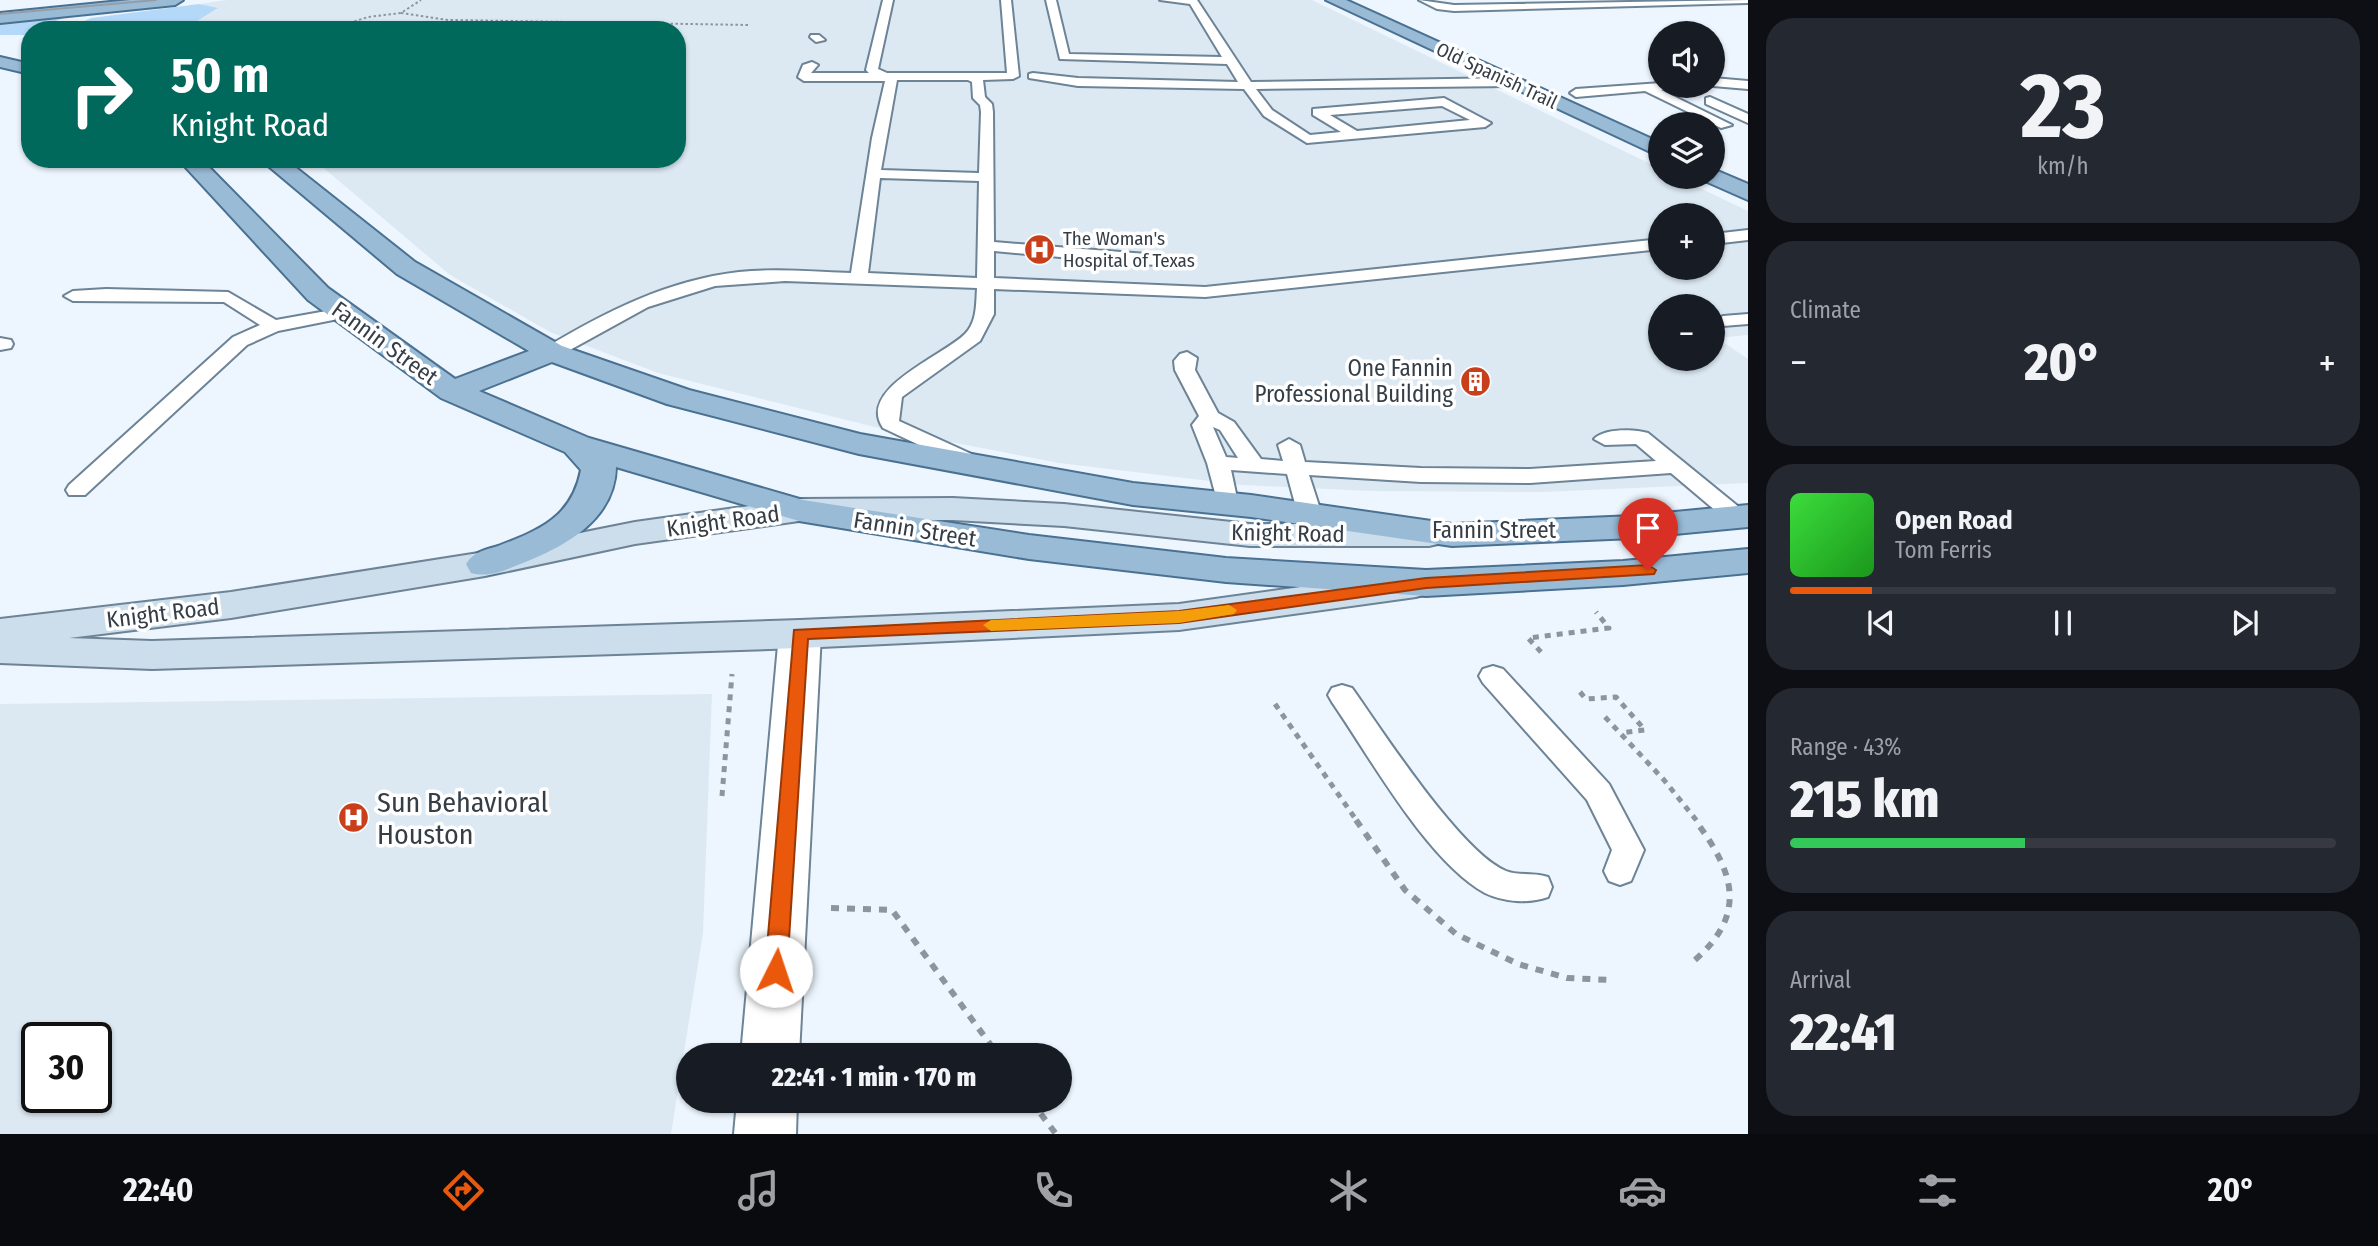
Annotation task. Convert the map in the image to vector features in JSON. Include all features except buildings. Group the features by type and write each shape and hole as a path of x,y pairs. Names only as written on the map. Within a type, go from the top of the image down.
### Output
{"main road":[{"path":"0,7 175,0"},
{"name":"Old Spanish Trail","path":"1334,0 1648,145"},
{"name":"Old Spanish Trail","path":"1367,0 1648,125"},
{"path":"0,18 98,5"},
{"path":"64,21 98,5"},
{"path":"1443,50 1476,48"},
{"path":"0,62 21,67"},
{"path":"1481,68 1576,93"},
{"name":"Fannin Street","path":"198,168 318,294 452,391 577,445 799,510 1028,547 1212,569 1426,583 1623,573 1748,561"},
{"name":"Fannin Street","path":"282,168 406,268 552,352 678,397 859,444 1133,494 1227,503 1452,535 1731,518"},
{"path":"1725,182 1748,193"},
{"path":"452,391 552,352"},
{"path":"485,564 555,536 580,515 598,488 599,468 577,445"},
{"path":"1731,518 1748,552"}],"street":[{"name":"Knight Road","path":"0,633 232,605 485,564 635,533 799,510 953,509 1036,514 1250,535 1452,535"},
{"name":"Knight Road","path":"0,651 152,655 800,634 1179,617 1426,583"},
{"path":"771,1043 800,634"},
{"path":"765,1134 766,1113"}],"lane":[{"path":"859,278 891,80 872,70 877,38 888,0"},
{"path":"1006,0 1013,76"},
{"path":"1051,0 1064,57 1230,61"},
{"path":"1165,0 1193,1 1243,81 1268,113 1307,139 1355,135 1485,123 1444,102 1317,112 1355,135"},
{"path":"1424,0 1440,7 1454,8 1748,1"},
{"path":"1584,0 1595,5"},
{"path":"808,66 804,77 1033,76 1078,82 1243,81 1481,68"},
{"path":"970,76 978,81 979,98 990,102 984,177 985,314 973,337 892,395 887,417 890,424 976,465"},
{"path":"1013,90 1031,86 1033,76"},
{"path":"1243,81 1337,86 1512,82"},
{"path":"1725,83 1748,85"},
{"path":"1337,86 1377,107"},
{"path":"1576,93 1648,89"},
{"path":"1668,98 1726,125"},
{"path":"1703,98 1748,119"},
{"path":"874,173 984,177"},
{"path":"1725,238 1748,235"},
{"path":"552,352 603,320 681,290 737,277 782,275 1205,292 1648,245"},
{"path":"985,246 1028,247 1123,260 1159,260"},
{"path":"73,296 106,293 228,297 273,326"},
{"path":"77,490 226,351 256,332 273,326 343,313"},
{"path":"1725,321 1748,319"},
{"path":"1187,358 1184,361 1185,370 1210,417 1227,426 1253,464"},
{"path":"1210,417 1202,425 1218,463 1227,503"},
{"path":"1605,439 1641,437 1731,518"},
{"path":"1289,444 1310,515"},
{"path":"1218,463 1296,468 1416,466 1530,476 1675,466"},
{"path":"1493,676 1598,792 1628,850 1620,871"},
{"path":"1342,695 1441,833 1469,863 1499,884 1536,887"}],"path":[{"path":"401,13 421,0"},
{"path":"356,21 401,13 431,15 448,20 508,21"},
{"path":"686,24 748,25"},
{"path":"1541,652 1528,638 1609,628 1589,604"},
{"path":"722,796 732,673"},
{"path":"1580,692 1586,699 1616,697 1645,730 1620,733"},
{"path":"1605,718 1668,784 1698,824 1727,874 1732,909 1715,944 1695,960"},
{"path":"824,907 892,910 989,1043"},
{"path":"1040,1113 1056,1134"}],"shaded area":[{"name":"The Woman's Hospital of Texas","path":"227,0 1312,0 1648,163 1648,189 1702,189 1748,211 1748,335 1725,337 1725,294 1648,294 1648,371 1725,371 1725,343 1748,359 1748,483 1544,492 1369,491 1243,485 1059,463 883,429 658,373 550,332 450,275 324,168 686,168 686,21 198,21 217,9 199,4"},
{"path":"199,4 218,8 197,21 84,21"},
{"path":"64,15 67,17 56,21 21,21 21,35 0,35 0,20"},
{"name":"Sun Behavioral Houston","path":"712,694 703,933 685,1043 676,1043 676,1103 671,1134 0,1134 0,704"}],"tram line":[{"path":"0,14 156,0"}],"slow traffic":[{"path":"991,625 1179,617 1229,610"}],"place":[{"name":"The Woman's Hospital of Texas","path":"1040,249"},
{"name":"One Fannin Professional Building","path":"1476,381"},
{"name":"Sun Behavioral Houston","path":"354,818"}],"route":[{"path":"776,971 800,634 1179,617 1426,583 1648,570"}]}
